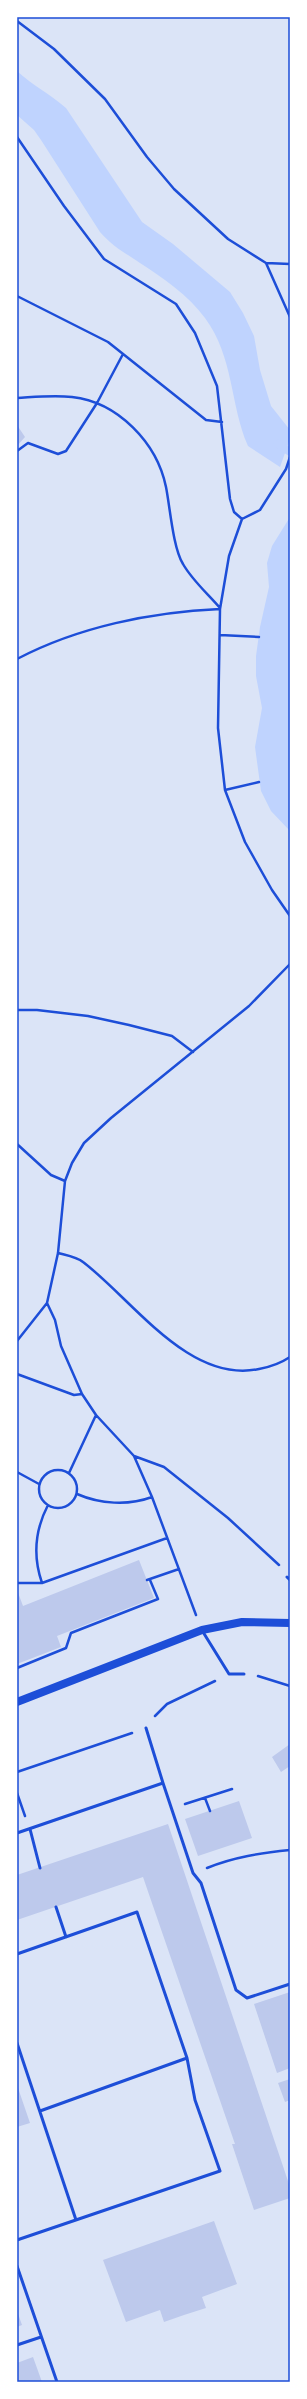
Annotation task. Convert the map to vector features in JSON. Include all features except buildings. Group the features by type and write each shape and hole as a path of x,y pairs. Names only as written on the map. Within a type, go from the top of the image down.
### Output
{"main road":[{"path":"17,1702 202,1630 242,1622 290,1623"}],"lane":[{"path":"287,1577 290,1580"},
{"path":"202,1630 229,1674 244,1674"},
{"path":"146,1728 193,1873 201,1883 236,1990 248,1998 290,1984"},
{"path":"17,1833 163,1783"},
{"path":"30,1829 40,1868"},
{"path":"56,1907 66,1937"},
{"path":"17,1954 137,1912 187,2058 195,2100 220,2171 17,2240"},
{"path":"17,2042 76,2220"},
{"path":"40,2111 187,2058"},
{"path":"17,2266 57,2382"},
{"path":"17,2345 41,2337"}],"path":[{"path":"17,21 54,49 105,99 147,156 174,189 228,239 266,263 290,264"},
{"path":"17,137 64,206 104,259 176,304 195,333 212,369 220,399 230,499 234,512 242,519"},
{"path":"266,263 290,317"},
{"path":"17,296 108,342 206,420 222,422"},
{"path":"17,451 28,443 58,454 66,451 97,403 123,354"},
{"path":"17,398 73,397 97,403 111,410 138,431 156,455 165,482 182,564 220,609"},
{"path":"290,457 286,469 260,510 242,519 229,556 220,609 218,728 225,790 245,842 272,890 290,916"},
{"path":"17,659 55,641 103,626 181,610 220,609"},
{"path":"220,635 259,637"},
{"path":"225,790 259,782"},
{"path":"17,1341 25,1334 47,1303 58,1252 65,1182 72,1163 84,1143 111,1118 249,1006 290,964"},
{"path":"17,1010 37,1010 88,1016 129,1025 172,1036 194,1052"},
{"path":"17,1144 51,1175 65,1182"},
{"path":"58,1252 82,1261 161,1334 215,1367 249,1371 284,1361 290,1357"},
{"path":"47,1303 55,1320 61,1346 82,1394 96,1415 134,1456 152,1497 202,1630"},
{"path":"17,1374 74,1395 82,1394"},
{"path":"69,1473 96,1415"},
{"path":"134,1456 164,1467 228,1518 280,1565 287,1577"},
{"path":"57,1469 69,1473 77,1486 77,1494 67,1506 60,1508 48,1505 39,1494 39,1484 46,1474 57,1469"},
{"path":"17,1472 39,1484"},
{"path":"77,1494 101,1501 121,1503 140,1502 152,1497"},
{"path":"42,1583 38,1570 36,1543 48,1505"},
{"path":"17,1583 42,1583 167,1538"},
{"path":"17,1668 66,1648 71,1633 158,1599 149,1580 179,1569"},
{"path":"17,1772 146,1728 166,1704 229,1674"},
{"path":"244,1674 266,1677 290,1686"},
{"path":"172,1809 232,1789"},
{"path":"17,1794 30,1829"},
{"path":"205,1798 210,1811"},
{"path":"193,1873 225,1860 258,1853 290,1850"}],"shaded area":[{"path":"17,17 290,17 290,2382 17,2382"}],"water":[{"path":"17,71 66,108 142,222 173,244 230,292 243,313 254,336 260,370 271,406 290,430 290,439 280,467 248,446 242,430 227,365 214,333 205,318 191,302 175,288 109,242 100,232 34,130 17,115"},
{"path":"290,517 290,831 271,811 261,791 255,747 262,708 256,676 256,656 260,627 269,587 267,563 272,546"}],"waterway":[{"path":"278,444 290,452"}]}
